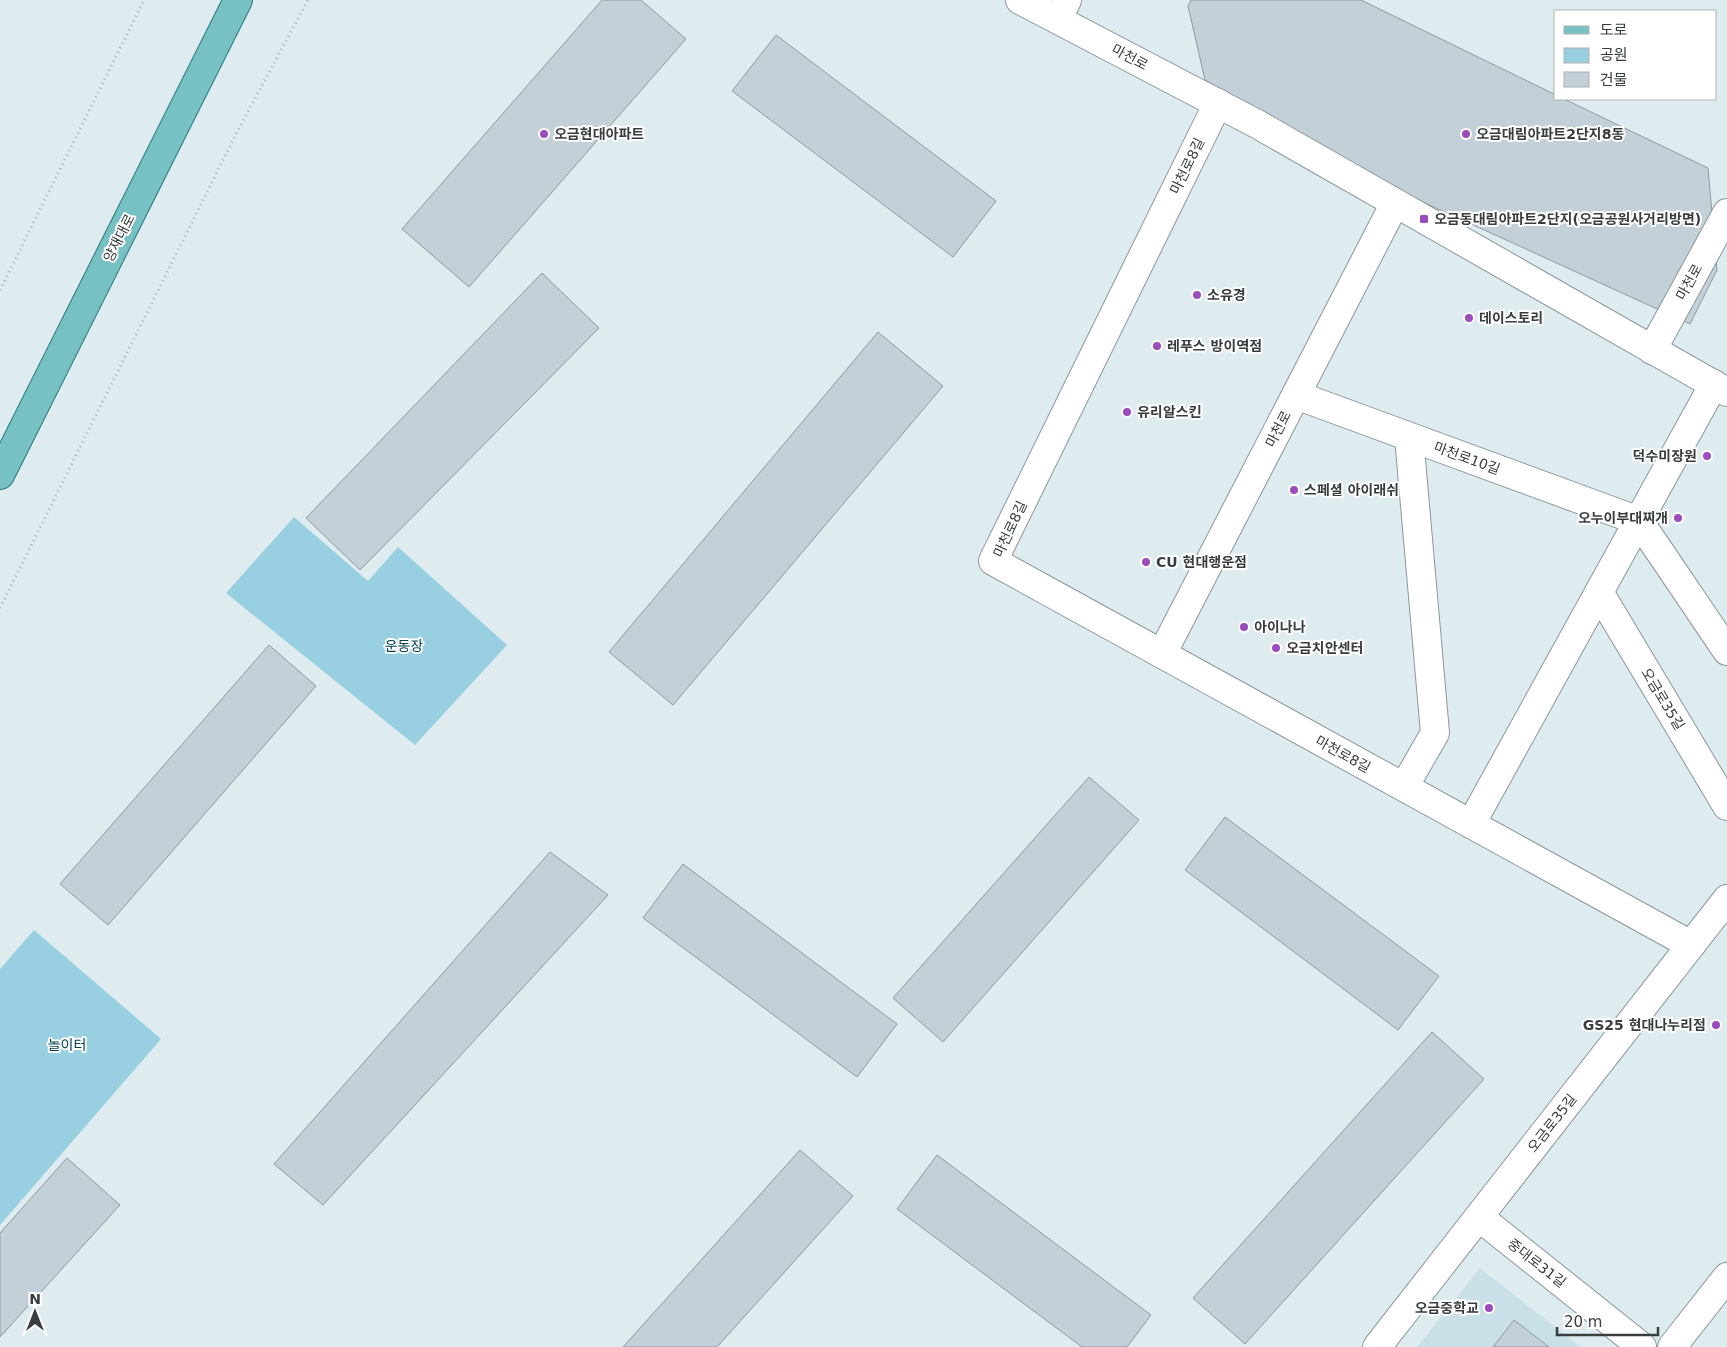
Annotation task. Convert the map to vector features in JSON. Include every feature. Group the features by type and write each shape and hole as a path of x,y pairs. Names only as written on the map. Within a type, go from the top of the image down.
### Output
{"main road":[{"name":"양재대로","path":"0,475 238,0"}],"street":[{"name":"마천로","path":"1020,0 1062,10 1218,103 1720,388"},
{"name":"마천로8길","path":"1218,103 993,562 1691,945"},
{"name":"마천로","path":"1162,654 1395,203"},
{"name":"마천로","path":"1652,350 1727,213"},
{"path":"1471,824 1639,521 1720,388"},
{"name":"마천로10길","path":"1296,395 1639,521"},
{"path":"1404,788 1435,733 1409,437"},
{"path":"1639,521 1727,651"},
{"name":"오금로35길","path":"1599,592 1727,806"},
{"name":"오금로35길","path":"1377,1347 1727,899"},
{"name":"중대로31길","path":"1479,1217 1642,1347"},
{"path":"1672,1347 1727,1277"}],"path":[{"path":"0,290 144,0"},
{"path":"0,608 237,132 308,0"}],"shaded area":[{"name":"오금중학교","path":"1480,1268 1581,1347 1417,1347"}],"green space":[{"name":"운동장","path":"294,517 368,581 398,547 507,645 415,745 226,593"},
{"name":"놀이터","path":"34,930 161,1039 0,1225 0,969"}],"building":[{"name":"오금현대아파트","path":"602,0 641,0 686,39 469,287 402,229"},
{"name":"오금대림아파트2단지8동","path":"1191,0 1361,0 1554,94 1554,100 1566,100 1708,168 1717,270 1690,324 1377,181 1205,80 1188,6"},
{"path":"776,35 996,201 953,257 732,91"},
{"path":"542,273 599,328 360,570 306,518"},
{"path":"878,332 943,386 673,705 609,652"},
{"path":"269,645 316,686 108,925 60,884"},
{"path":"1089,777 1139,820 943,1042 893,998"},
{"path":"1225,817 1439,976 1398,1030 1185,870"},
{"path":"550,852 608,895 323,1205 274,1164"},
{"path":"683,864 897,1024 857,1077 643,918"},
{"path":"1432,1032 1484,1079 1245,1344 1193,1298"},
{"path":"800,1150 853,1196 717,1347 623,1347"},
{"path":"937,1155 1151,1315 1127,1347 1082,1347 897,1209"},
{"path":"67,1158 120,1205 0,1337 0,1233"},
{"path":"1514,1320 1549,1347 1493,1347"}],"place":[{"name":"오금현대아파트","path":"544,134"},
{"name":"오금대림아파트2단지8동","path":"1466,134"},
{"name":"오금동대림아파트2단지(오금공원사거리방면)","path":"1424,219"},
{"name":"소유경","path":"1197,295"},
{"name":"데이스토리","path":"1469,318"},
{"name":"레푸스 방이역점","path":"1157,346"},
{"name":"유리알스킨","path":"1127,412"},
{"name":"덕수미장원","path":"1707,456"},
{"name":"스페셜 아이래쉬","path":"1294,490"},
{"name":"오누이부대찌개","path":"1678,518"},
{"name":"CU 현대행운점","path":"1146,562"},
{"name":"아이나나","path":"1244,627"},
{"name":"오금치안센터","path":"1276,648"},
{"name":"GS25 현대나누리점","path":"1716,1025"},
{"name":"오금중학교","path":"1489,1308"}]}
